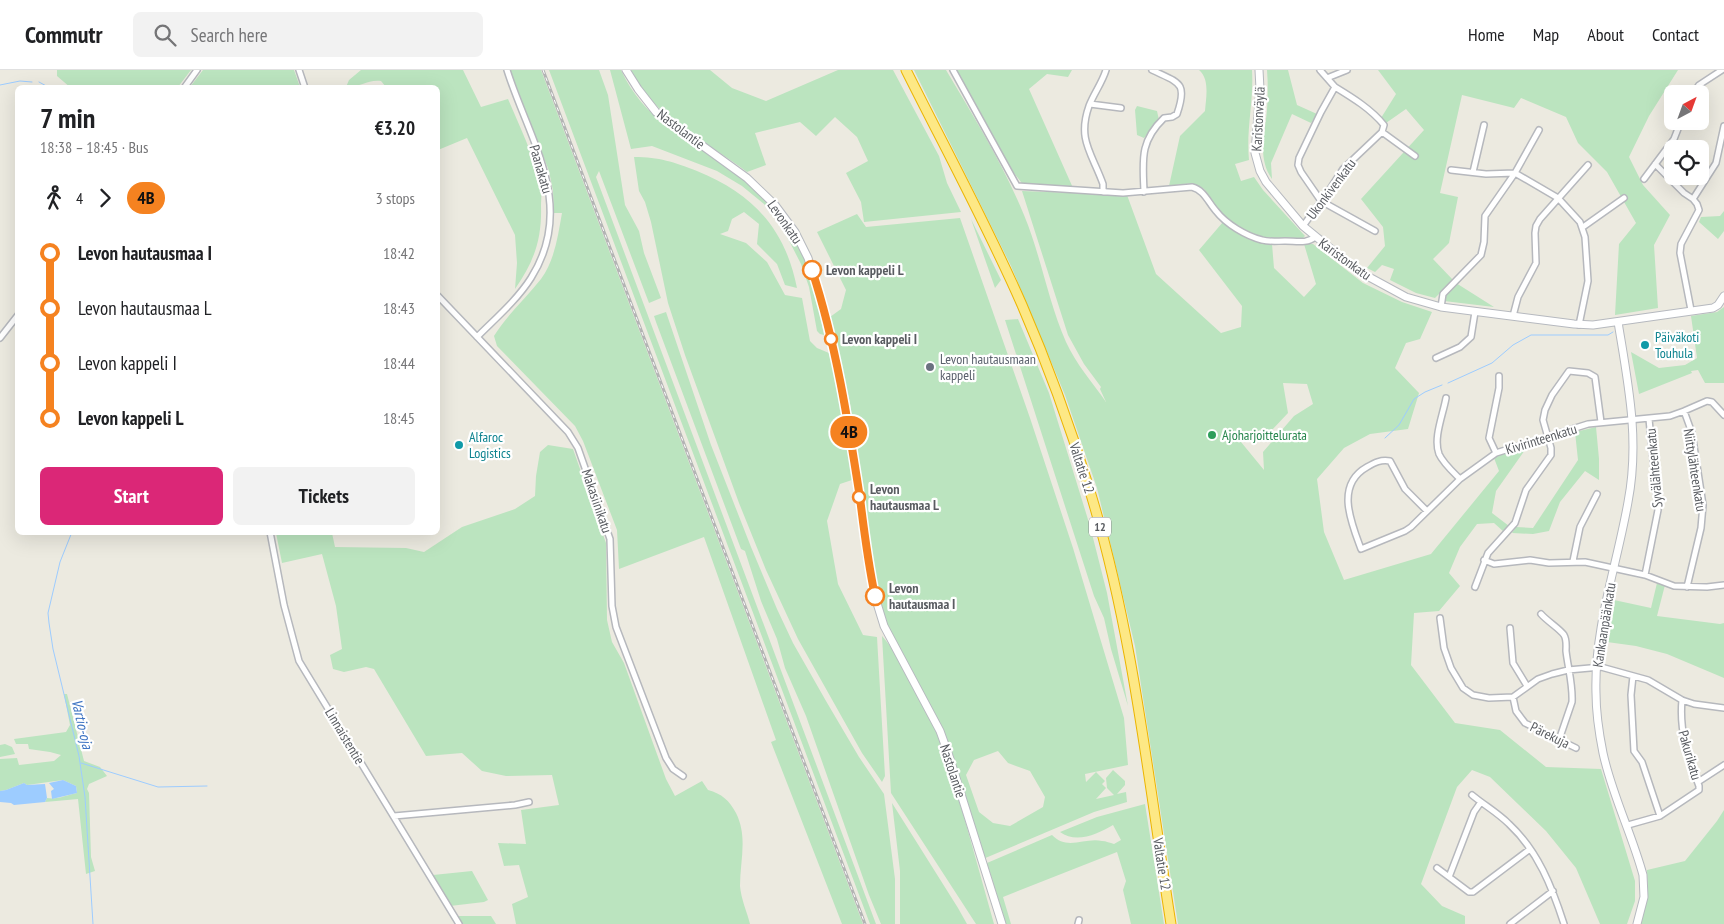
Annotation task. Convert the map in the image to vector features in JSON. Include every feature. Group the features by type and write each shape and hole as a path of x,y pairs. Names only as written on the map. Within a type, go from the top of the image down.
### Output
{"highway":[{"name":"Valtatie 12","path":"906,70 985,224 1023,306 1059,396 1090,490 1112,573 1130,657 1172,924"}],"street":[{"path":"186,85 197,70"},
{"path":"299,70 304,85"},
{"name":"Paanakatu","path":"477,337 516,298 532,277 543,253 550,224 550,196 545,171 507,70"},
{"name":"Nastolantie","path":"626,70 638,90 656,112 747,178"},
{"name":"Karistonkatu","path":"953,70 1017,186 1103,192 1144,192 1192,187 1203,193 1217,214 1224,220 1254,238 1307,242 1315,237 1358,271 1370,278 1406,296 1441,307 1579,325 1605,324 1713,308 1718,305 1724,296"},
{"path":"1103,192 1103,184 1083,130 1090,104 1106,70"},
{"path":"1144,192 1145,143 1164,118 1177,114 1182,91 1182,87 1178,82 1152,70"},
{"name":"Karistonväylä","path":"1259,70 1260,89 1256,160 1266,182 1302,226 1315,237"},
{"path":"1320,70 1335,87 1357,100 1381,121 1384,125 1382,132 1415,156"},
{"path":"1327,78 1347,70"},
{"path":"1699,85 1722,70"},
{"path":"1335,87 1298,162 1301,172 1321,201 1375,231"},
{"path":"1090,104 1120,108"},
{"path":"1473,172 1484,125"},
{"path":"1693,199 1716,163 1724,126"},
{"path":"1441,307 1443,294 1481,254 1484,242 1485,216 1515,173 1539,130"},
{"path":"1644,179 1674,139 1678,130"},
{"name":"Ukonkivenkatu","path":"1302,226 1350,161 1382,132"},
{"path":"1655,164 1693,199 1699,210 1681,244 1680,254 1692,310"},
{"path":"1513,316 1518,297 1536,263 1536,226 1588,165"},
{"path":"1451,170 1486,174 1515,173 1558,198 1580,222 1583,227 1588,281 1579,325"},
{"name":"Levonkatu","path":"747,178 776,204 794,232 808,258 820,296 839,373 860,500 867,556 876,600 884,626"},
{"path":"1583,227 1624,198"},
{"name":"Makasiinikatu","path":"440,298 568,432 578,448 610,539 612,606 616,627 666,758 673,769 683,776"},
{"path":"1436,358 1460,347 1471,338 1475,312"},
{"path":"0,338 15,319"},
{"name":"Kankaanpäänkatu","path":"1618,322 1629,382 1633,420 1633,452 1628,501 1599,641 1596,668 1597,713 1603,754 1643,875 1644,897 1636,924"},
{"path":"1475,587 1488,553 1515,523 1526,490 1548,460 1551,448 1543,420 1545,410 1565,375 1571,371 1588,372 1595,377 1601,422"},
{"path":"1496,453 1489,438 1499,388 1499,376"},
{"path":"1446,398 1437,443 1439,454 1444,462 1460,479"},
{"name":"Kivirinteenkatu","path":"1426,511 1405,488 1390,460 1378,462 1367,467 1354,477 1348,490 1351,521 1361,549 1405,531 1460,479 1496,453 1578,427 1601,422 1670,416 1709,400 1724,415"},
{"name":"Niittylähteenkatu","path":"1684,411 1692,433 1703,505 1701,528 1687,587"},
{"name":"Syvälähteenkatu","path":"1645,575 1658,510 1649,419"},
{"path":"1573,561 1580,527 1597,494"},
{"name":"Linnaistentie","path":"271,535 284,605 299,661 459,924"},
{"path":"1484,560 1494,564 1530,560 1548,563 1585,562 1645,575 1674,586 1724,586"},
{"path":"1541,614 1566,640 1572,702 1559,740"},
{"path":"1440,618 1444,648 1451,668 1463,688 1473,695 1489,698 1513,697 1538,678 1568,670 1606,668 1648,680 1682,700 1694,704 1723,708"},
{"name":"Nastolantie","path":"884,626 940,731 1002,924"},
{"path":"1510,628 1513,663 1526,686"},
{"path":"1633,676 1631,695 1634,751 1642,762 1660,816"},
{"name":"Pärekuja","path":"1513,697 1516,711 1525,723 1576,748"},
{"name":"Pakurikatu","path":"1628,825 1660,816 1697,793 1699,786 1686,751 1682,730 1680,715 1682,700"},
{"path":"1698,782 1724,765"},
{"path":"1472,795 1510,825 1541,864 1553,891 1564,924"},
{"path":"394,816 515,805 529,802"},
{"path":"1449,877 1474,812 1481,802"},
{"path":"1437,868 1469,892 1473,892 1530,849"},
{"path":"1510,924 1553,891"}],"green space":[{"path":"57,70 191,70 180,85 68,85 57,76"},
{"path":"203,70 294,70 299,85 192,85"},
{"path":"361,70 463,70 481,107 508,99 531,153 541,186 541,218 536,250 515,289 517,263 515,235 467,138 440,149 440,85 384,85 381,81 376,81 358,85 347,85 349,80"},
{"path":"510,70 541,70 863,924 842,924 771,742 776,740 704,537 619,569 617,530 583,441 575,426 497,346 494,336 541,279 550,264 562,213 554,213 553,191 549,171"},
{"path":"549,70 599,70 608,95 625,205 639,231 644,253 661,298 649,303 599,171 596,177 876,924 870,924"},
{"path":"610,70 621,70 630,87 653,114 666,126 726,166 749,184 783,220 795,239 804,259 812,282 824,335 817,331 809,287 801,264 781,225 764,204 742,186 717,171 652,146 631,149"},
{"path":"631,70 710,70 732,88 766,101 838,70 893,70 939,156 947,183 961,212 864,222 861,202 846,173 868,161 857,137 835,117 816,136 800,122 755,133 766,165 747,172 667,115 641,87"},
{"path":"914,70 946,70 977,123 1007,177 1024,215 1054,311 1066,342 1079,365 1106,402 1100,389 1101,387 1084,364 1068,335 1022,191 1127,195 1156,274 1221,333 1241,327 1242,306 1199,250 1223,222 1253,240 1272,244 1274,268 1304,297 1316,284 1304,244 1313,244 1363,283 1402,302 1432,312 1420,339 1406,343 1395,368 1419,393 1408,429 1370,434 1344,448 1317,479 1324,532 1344,580 1431,554 1499,471 1494,458 1498,455 1527,447 1496,491 1492,513 1509,526 1504,532 1494,523 1477,524 1460,547 1449,573 1460,586 1439,611 1414,613 1411,665 1455,723 1500,730 1546,767 1601,769 1635,881 1635,901 1627,924 1600,924 1576,868 1546,831 1490,777 1472,770 1457,787 1421,884 1442,906 1465,916 1465,924 1178,924 1135,646 1097,488 1065,395 1011,266","holes":["1283,383 1307,384 1313,404 1294,416 1263,452 1264,470 1241,442 1263,428 1271,431 1288,413"]},
{"path":"955,70 1072,70 1068,77 1047,74 1029,89 1073,188 1024,186 1011,169"},
{"path":"1199,70 1252,70 1248,138 1249,160 1235,164 1241,181 1254,177 1263,190 1305,236 1302,239 1262,237 1247,231 1228,219 1218,210 1206,191 1200,186 1182,184 1169,186 1180,136 1205,111 1206,84 1205,78"},
{"path":"1267,70 1288,70 1297,105 1317,114 1311,123 1292,114 1271,163 1272,179 1267,171 1263,154 1268,100"},
{"path":"1378,70 1678,70 1669,85 1664,85 1664,92 1649,116 1629,157 1643,185 1670,215 1654,245 1658,308 1615,315 1619,244 1636,223 1607,172 1578,143 1566,117 1521,98 1514,108 1462,95 1440,193 1458,197 1449,243 1433,259 1453,280 1435,298 1416,293 1390,280 1394,269 1382,265 1375,272 1367,268 1385,246 1383,227 1361,199 1424,130 1406,109 1386,123 1381,118 1396,94"},
{"path":"1137,106 1157,111 1159,120 1144,138 1137,135 1135,110"},
{"path":"634,157 651,158 681,165 717,180 750,202 764,216 784,248 792,267 797,288 785,285 777,264 757,244 759,224 744,212 732,219 728,231 720,234 746,243 767,262 785,295 802,298 810,341 817,348 829,353 836,381 852,480 840,484 827,521 838,584 863,635 877,637 885,776 882,782 862,753 798,639 766,570 739,503 668,303 651,222 645,202 639,191"},
{"path":"1724,211 1724,231 1718,239 1699,222 1701,217 1720,216"},
{"path":"857,214 866,227 960,218 1073,548 1124,718 1128,765 1085,774 1086,782 1096,772 1105,781 1102,784 1106,788 1096,799 1114,795 1107,788 1106,778 1113,770 1125,781 1125,785 1117,794 1126,792 1127,802 1094,812 983,859 953,755 943,730 887,625 879,600 870,553 850,403 830,317 841,309 846,290 817,232","holes":["998,751 1008,763 1030,771 1045,797 1043,807 1010,826 993,823 979,812 966,775 974,760"]},
{"path":"971,219 1001,280 995,288"},
{"path":"1456,283 1494,307 1444,301 1448,291"},
{"path":"1724,307 1724,383 1705,383 1698,370 1691,371 1692,373 1639,394 1631,352 1659,368 1685,365 1697,358 1691,316 1717,312"},
{"path":"666,312 711,445 777,609 793,643 826,701 859,757 884,794 895,879 895,924 881,924 869,895 806,716 785,668 777,639 761,601 745,551 741,549 656,322 654,316"},
{"path":"1018,319 1049,393 1090,526 1107,593 1128,706 1104,618 1094,596 1005,320"},
{"path":"1596,427 1599,480 1585,471 1560,502 1549,531 1533,534 1512,533 1516,527 1533,528 1578,460 1575,432"},
{"path":"548,445 573,449 606,543 607,620 612,642 624,663 666,779 675,796 702,781 708,790 717,793 728,801 736,813 740,822 743,840 740,886 750,924 516,924 512,904 528,897 519,865 504,866 498,843 526,844 521,810 559,805 552,775 506,776 482,771 462,753 426,756 374,669 366,667 344,672 333,669 330,655 342,649 336,606 322,554 282,563 276,535 332,535 335,547 406,548 424,552 462,527 515,509 535,496 540,452"},
{"path":"1657,583 1665,585 1657,616 1724,623 1724,678 1667,654 1636,646 1607,642 1614,600 1651,608"},
{"path":"882,636 890,646 929,717 947,756 994,924 976,924 891,793"},
{"path":"64,694 67,694 84,761 100,767 107,776 89,784 87,789 89,793 91,857 95,871 86,874 78,799 45,802 47,798 58,798 77,793 76,786 63,780 27,785 24,783 0,791 0,759 17,758 19,765 54,761 61,755 29,749 28,744 16,744 14,739 66,732 70,725"},
{"path":"5,744 12,747 15,754 0,757 0,745"},
{"path":"892,803 967,924 900,924 900,871"},
{"path":"1145,804 1164,924 1131,924 1123,890 1126,881 1117,852 1003,897 1011,924 1006,924 987,863 1052,835 1058,840 1070,843 1096,840 1114,844 1121,840 1113,825 1101,832 1080,837 1066,836 1060,832 1097,817"},
{"path":"1724,810 1724,924 1640,924 1648,896 1647,870 1685,861"},
{"path":"472,871 488,900 450,906 433,875"},
{"path":"458,916 491,916 496,924 462,924"}],"water":[{"path":"63,780 76,786 77,793 52,799 51,791 54,789 49,783"},
{"path":"24,783 27,785 45,784 47,798 45,802 14,805 0,802 0,791"}],"waterway":[{"name":"Vartio-oja","path":"0,85 20,81 32,82"},
{"name":"Vartio-oja","path":"39,82 44,85"},
{"path":"1448,383 1492,363 1513,345 1531,335 1608,335 1613,332"},
{"path":"1385,438 1399,425 1414,399 1442,385"},
{"name":"Vartio-oja","path":"71,535 60,562 48,613 53,649 79,756 85,797 93,924"},
{"path":"81,763 158,787 207,786"}],"railway":[{"path":"543,70 865,924"}],"bus line":[{"name":"4B","path":"812,270 839,373 860,500 867,556 875,596"}],"place":[{"name":"Levon kappeli L","path":"812,270"},
{"name":"Levon kappeli I","path":"831,339"},
{"name":"Päiväkoti Touhula","path":"1645,345"},
{"name":"Levon hautausmaan kappeli","path":"930,367"},
{"name":"Ajoharjoittelurata","path":"1212,435"},
{"name":"Alfaroc Logistics","path":"459,445"},
{"name":"Levon hautausmaa L","path":"859,497"},
{"name":"Levon hautausmaa I","path":"875,596"}]}
